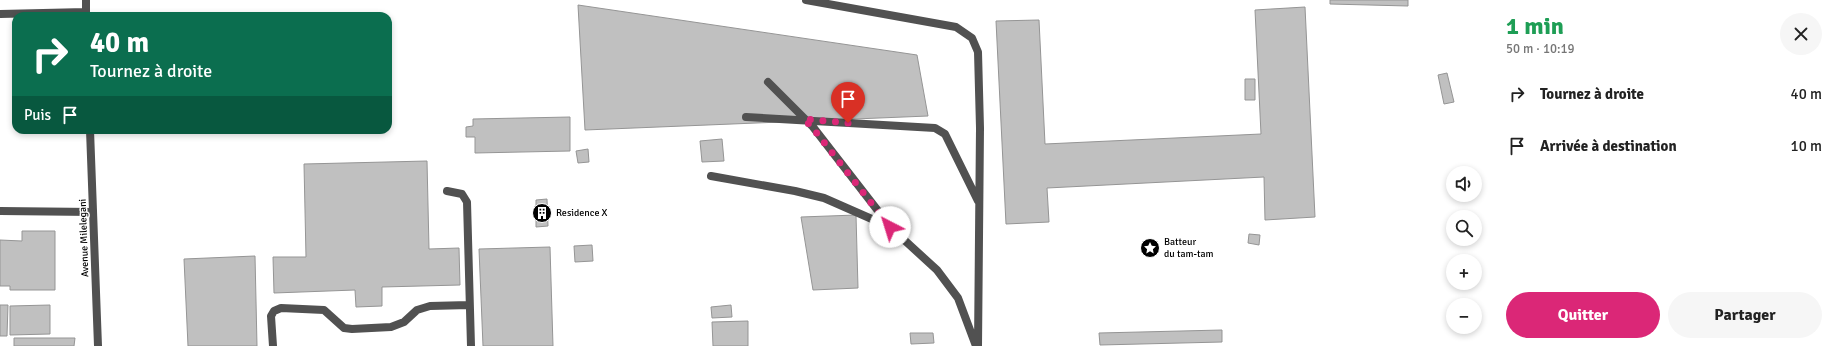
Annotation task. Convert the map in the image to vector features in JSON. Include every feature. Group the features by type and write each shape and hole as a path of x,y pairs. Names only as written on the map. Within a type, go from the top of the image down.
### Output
{"street":[{"path":"86,0 86,12"},
{"path":"806,0 956,27 972,38 978,52 980,128 977,346"},
{"path":"0,14 12,14"},
{"path":"768,82 812,127 890,227 937,270 958,298 977,346"},
{"path":"746,117 804,119 935,128 945,134 979,204"},
{"name":"Avenue Milelegani","path":"90,134 98,346"},
{"path":"711,176 795,191 824,198 890,227"},
{"path":"447,191 462,194 467,202 471,346"},
{"path":"0,211 93,212"},
{"path":"273,346 271,316 274,311 281,308 324,310 344,328 352,329 391,326 404,322 417,310 430,306 469,305"}],"building":[{"path":"1330,0 1408,0 1408,6 1330,4"},
{"path":"578,5 917,55 928,116 585,130"},
{"path":"1305,7 1315,217 1265,220 1264,177 1047,188 1049,222 1006,224 996,21 1039,20 1045,144 1261,134 1255,10"},
{"path":"1447,73 1454,102 1444,104 1438,75"},
{"path":"1245,79 1255,79 1255,100 1245,100"},
{"path":"570,117 570,151 475,153 475,137 466,137 466,127 473,126 473,119"},
{"path":"722,139 724,161 702,162 700,141"},
{"path":"588,149 589,162 578,163 576,151"},
{"path":"427,161 429,249 459,248 460,285 382,287 382,306 356,307 355,290 274,293 273,257 306,257 304,164"},
{"name":"Residence X","path":"547,199 548,226 536,227 536,200"},
{"path":"856,215 858,288 813,290 801,217"},
{"path":"22,231 55,231 55,290 10,290 10,286 0,286 0,240 22,241"},
{"path":"1249,234 1260,235 1259,245 1248,243"},
{"path":"592,245 593,261 575,262 574,246"},
{"path":"550,247 553,346 483,346 479,249"},
{"path":"255,256 257,346 188,346 184,259"},
{"path":"0,305 8,305 7,336 0,336"},
{"path":"50,305 50,334 10,335 10,306"},
{"path":"731,305 732,317 712,318 711,307"},
{"path":"748,321 748,346 713,346 712,322"},
{"path":"1222,330 1222,342 1100,345 1099,333"},
{"path":"910,333 933,333 934,343 911,344"},
{"path":"14,338 75,338 74,346 14,346"}],"place":[{"name":"Residence X","path":"542,213"},
{"name":"Batteur du tam-tam","path":"1150,248"}],"route":[{"path":"848,123 819,122 804,119 812,127 890,227"}]}
